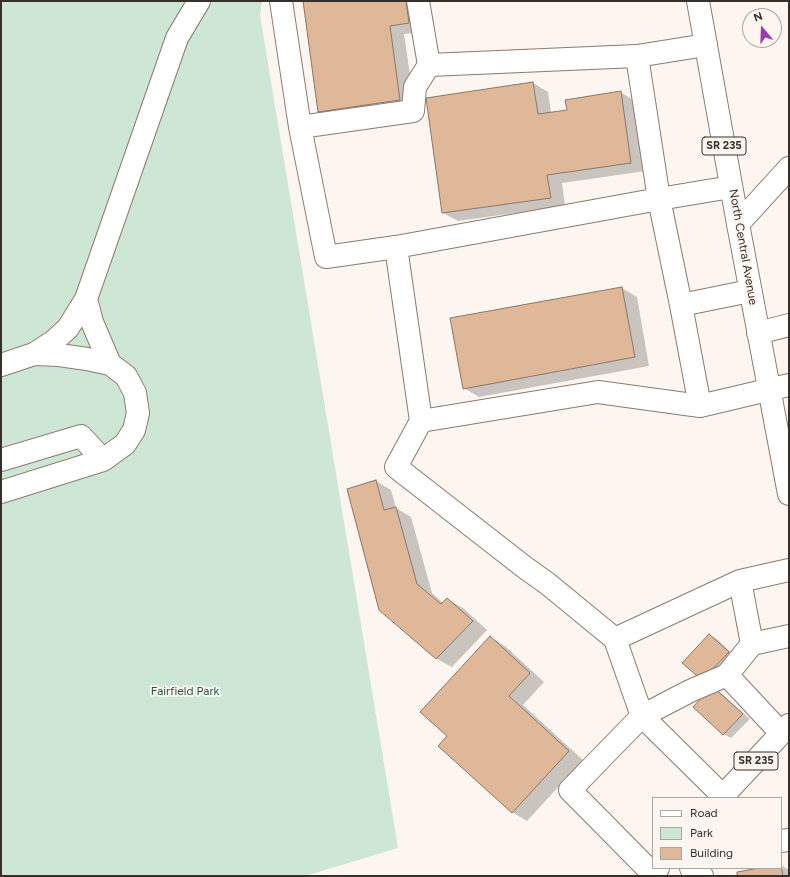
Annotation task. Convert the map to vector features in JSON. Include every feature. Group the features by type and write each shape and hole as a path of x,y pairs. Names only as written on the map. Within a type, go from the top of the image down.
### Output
{"main road":[{"path":"1,365 34,354 54,341 68,328 86,299 177,38 199,1"},
{"path":"281,1 300,127 326,257 731,187"},
{"path":"300,127 413,111 415,87 429,65 418,1"},
{"name":"North Central Avenue","path":"698,1 758,333 779,388 789,494"},
{"path":"429,65 637,56 706,45"},
{"path":"637,56 659,199 700,406"},
{"path":"738,224 789,168"},
{"path":"396,246 421,421 396,467 548,584 615,639 642,716 722,797"},
{"path":"680,305 750,291"},
{"path":"86,299 92,322 110,364"},
{"path":"758,333 789,325"},
{"path":"1,492 103,460 125,444 134,430 138,413 135,393 126,376 110,364 87,358 34,354"},
{"path":"421,421 598,392 700,406 779,388"},
{"path":"1,460 80,436 103,460"},
{"path":"615,639 740,580 789,570"},
{"path":"740,580 752,644"},
{"path":"654,872 570,790 642,716 690,691 727,675 752,644 789,636"},
{"path":"727,675 785,729"},
{"name":"SR 235","path":"722,797 785,729"},
{"path":"692,869 702,876 711,869"}],"green space":[{"name":"Fairfield Park","path":"1,1 262,1 260,15 398,848 305,876 1,876"}],"building":[{"path":"303,1 406,1 409,23 390,26 400,100 318,112"},
{"path":"533,82 538,114 567,110 565,100 621,91 631,163 547,175 551,198 442,213 426,98"},
{"path":"622,287 635,357 463,389 450,318"},
{"path":"376,480 384,510 396,507 417,584 441,604 447,598 473,621 436,659 379,610 347,489"},
{"path":"709,634 729,652 702,680 682,663"},
{"path":"490,636 530,673 509,696 569,751 512,813 438,746 447,736 420,712"},
{"path":"712,686 743,714 723,735 693,707"},
{"path":"754,869 782,869 783,876 737,876 737,872"}]}
